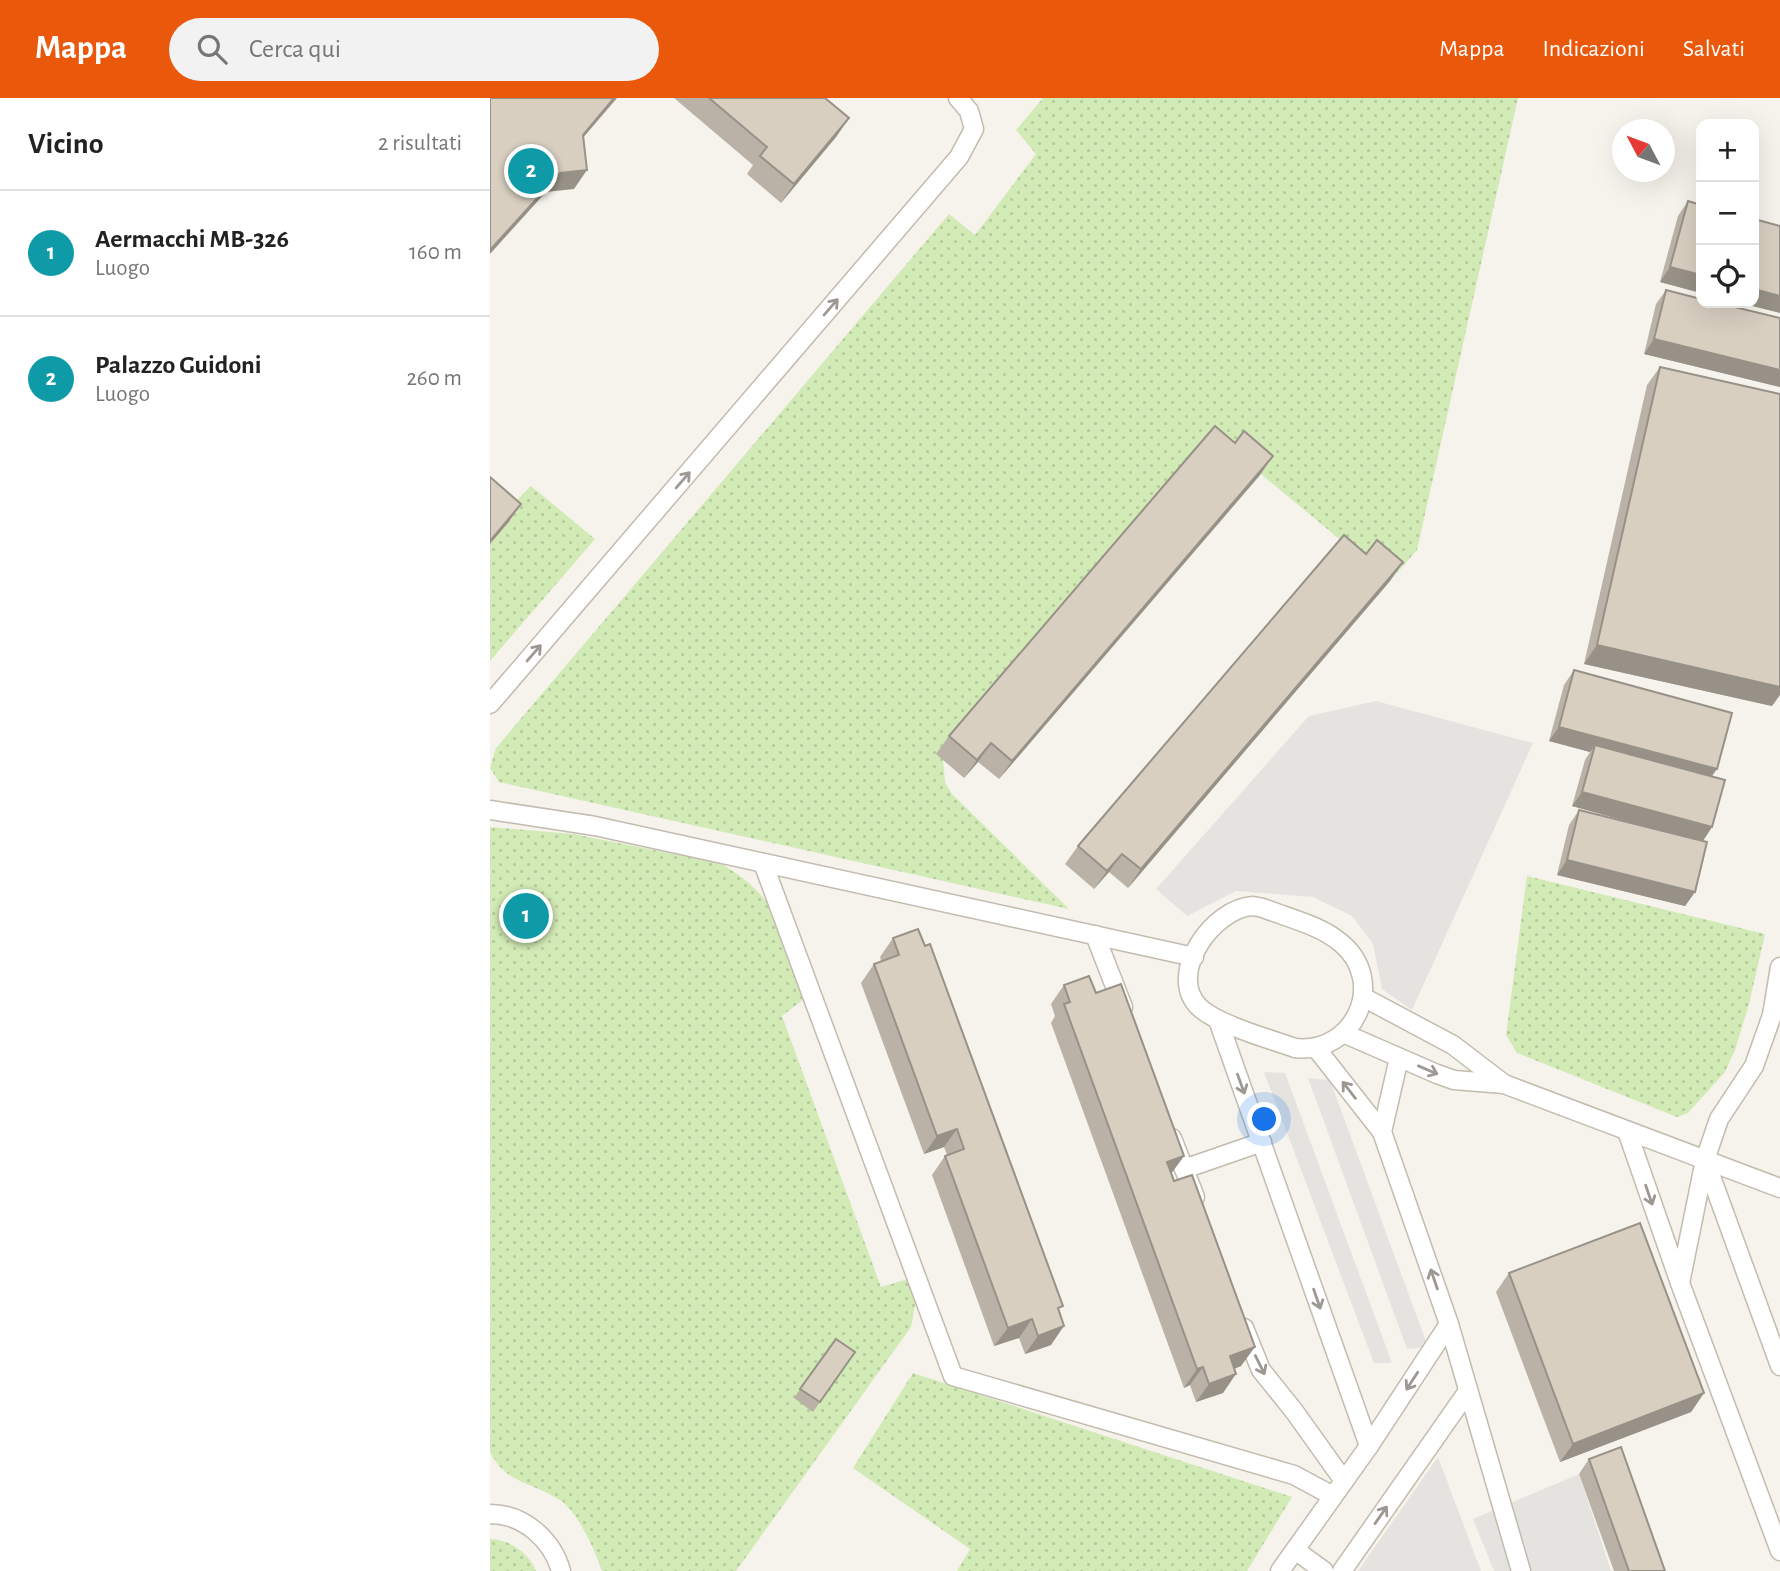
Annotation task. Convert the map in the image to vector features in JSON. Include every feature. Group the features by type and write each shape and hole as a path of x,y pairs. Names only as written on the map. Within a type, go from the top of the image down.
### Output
{"lane":[{"path":"490,704 959,158 974,129 969,111 958,98"},
{"path":"490,810 595,826 1194,957"},
{"path":"763,863 953,1376 1294,1475 1334,1496"},
{"path":"1242,907 1263,908 1327,934 1342,943 1362,972 1365,986 1363,997 1356,1014 1343,1033 1327,1045 1295,1048 1218,1020 1198,1006 1192,996 1189,975 1194,957 1207,931 1219,920 1242,907"},
{"path":"1095,935 1130,1026"},
{"path":"1680,1283 1705,1160 1719,1119 1754,1066 1772,1014 1780,967"},
{"path":"1363,997 1453,1045 1504,1084"},
{"path":"1218,1020 1369,1446"},
{"path":"1343,1033 1454,1080 1504,1084 1780,1188"},
{"path":"1316,1048 1382,1132 1449,1324 1521,1571"},
{"path":"1382,1132 1399,1058"},
{"path":"1164,1117 1203,1219"},
{"path":"1627,1130 1680,1283 1780,1551"},
{"path":"1184,1169 1262,1142"},
{"path":"1705,1160 1780,1366"},
{"path":"1237,1307 1261,1370 1344,1481"},
{"path":"1280,1571 1369,1446 1449,1324"},
{"path":"1342,1571 1468,1391"},
{"path":"492,1510 534,1530 552,1551 561,1571"},
{"path":"1295,1550 1324,1571"}],"green space":[{"path":"1043,98 1518,98 1417,550 1390,581 1232,450 943,760 945,782 952,794 1069,909 499,782 490,768 496,748 949,214 975,235 1036,154 1016,130"},
{"path":"531,486 595,539 490,661 490,544 508,523 501,516"},
{"path":"490,827 573,834 719,863 745,880 762,896 767,902 804,999 782,1016 881,1287 908,1279 916,1299 911,1327 736,1571 602,1571 582,1527 571,1510 551,1495 509,1475 490,1452"},
{"path":"1527,876 1765,934 1735,1050 1725,1072 1688,1113 1677,1117 1517,1053 1506,1035"},
{"path":"913,1373 1292,1497 1247,1571 957,1571 970,1549 853,1468"},
{"path":"490,1539 518,1548 536,1571 490,1571"}],"shaded area":[{"path":"1376,701 1533,743 1412,1010 1382,989 1373,944 1352,916 1313,897 1236,891 1187,916 1156,889 1309,716"},
{"path":"1264,1072 1285,1073 1392,1363 1374,1363"},
{"path":"1308,1078 1330,1080 1428,1347 1407,1349"},
{"path":"1438,1457 1481,1571 1358,1571"},
{"path":"1579,1474 1611,1571 1494,1571 1473,1519"}],"building":[{"path":"490,98 614,98 583,135 587,170 560,173 490,250"},
{"path":"709,98 825,98 849,118 794,184 760,156 767,147"},
{"path":"1688,201 1696,203 1696,274 1670,267"},
{"path":"1759,220 1780,226 1780,296 1759,290"},
{"path":"1666,290 1696,298 1696,308 1739,308 1780,318 1780,370 1654,339"},
{"path":"1660,367 1780,394 1780,687 1597,645"},
{"path":"1215,426 1235,443 1244,431 1273,456 1012,761 991,743 977,760 949,736"},
{"path":"490,477 521,504 490,541"},
{"path":"1344,535 1366,554 1377,540 1403,562 1141,869 1122,854 1107,871 1078,846"},
{"path":"1574,670 1732,713 1717,769 1559,727"},
{"path":"1595,745 1725,780 1712,827 1582,792"},
{"path":"1579,810 1707,842 1695,892 1567,860"},
{"path":"918,929 925,946 930,944 1063,1306 1058,1308 1064,1326 1038,1336 1032,1319 1008,1328 945,1156 964,1149 957,1129 937,1136 874,964 899,955 893,938"},
{"path":"1089,976 1096,993 1121,984 1184,1156 1167,1162 1174,1181 1192,1175 1255,1347 1230,1356 1236,1374 1209,1384 1203,1367 1197,1369 1064,1004 1070,1002 1064,985"},
{"path":"1640,1223 1704,1393 1573,1444 1509,1273"},
{"path":"836,1339 855,1352 820,1402 800,1389"},
{"path":"1621,1447 1665,1571 1629,1571 1589,1459"}],"place":[{"name":"Palazzo Guidoni","path":"531,171"},
{"name":"Aermacchi MB-326","path":"526,916"}]}
